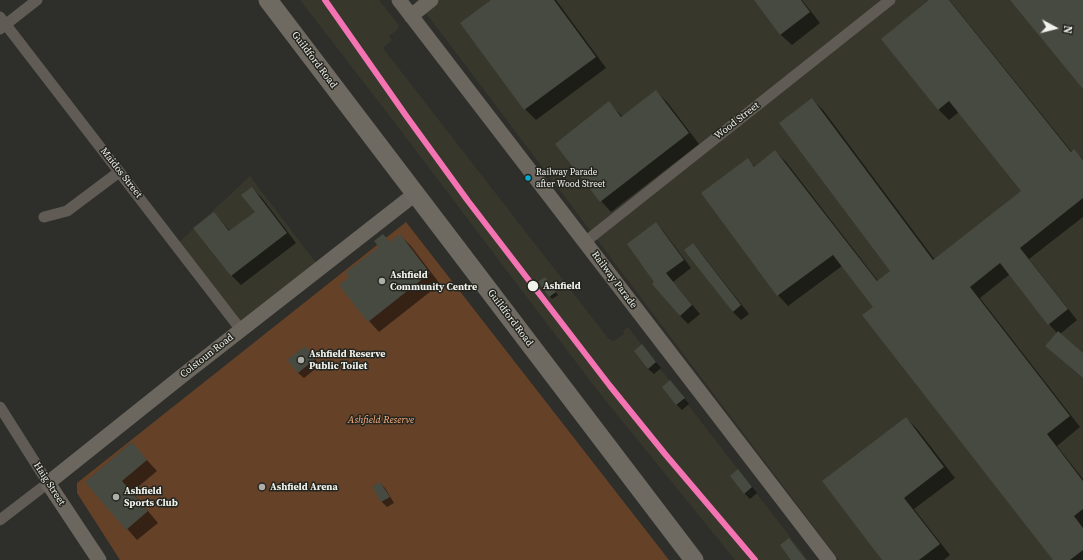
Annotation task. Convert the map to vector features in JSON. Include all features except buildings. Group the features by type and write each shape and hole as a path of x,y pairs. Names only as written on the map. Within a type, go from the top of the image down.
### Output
{"highway":[{"name":"Guildford Road","path":"268,0 694,560"}],"street":[{"path":"2,23 38,0"},
{"name":"Railway Parade","path":"399,0 829,560"},
{"path":"412,16 432,0"},
{"name":"Wood Street","path":"585,242 890,0"},
{"name":"Maidos Street","path":"2,23 241,330"},
{"path":"44,217 68,211 119,172"},
{"name":"Colstoun Road","path":"0,520 415,194"},
{"name":"Haig Street","path":"0,407 99,560"}],"shaded area":[{"path":"300,0 379,0 399,25 397,30 389,36 392,40 383,48 608,338 614,341 624,334 623,331 628,327 808,560 735,560 597,390"},
{"path":"416,0 1083,0 1083,560 839,560"},
{"path":"250,176 320,268 241,330 176,245"}],"green space":[{"name":"Ashfield Reserve","path":"406,222 669,560 120,560 77,493 77,483"}],"transit line":[{"path":"325,0 468,201 610,386 665,454 755,560"}],"place":[{"name":"Railway Parade after Wood Street","path":"528,178"},
{"name":"Ashfield Community Centre","path":"382,281"},
{"name":"Ashfield","path":"533,286"},
{"name":"Ashfield Reserve Public Toilet","path":"301,360"},
{"name":"Ashfield Arena","path":"262,487"},
{"name":"Ashfield Sports Club","path":"116,497"}]}
